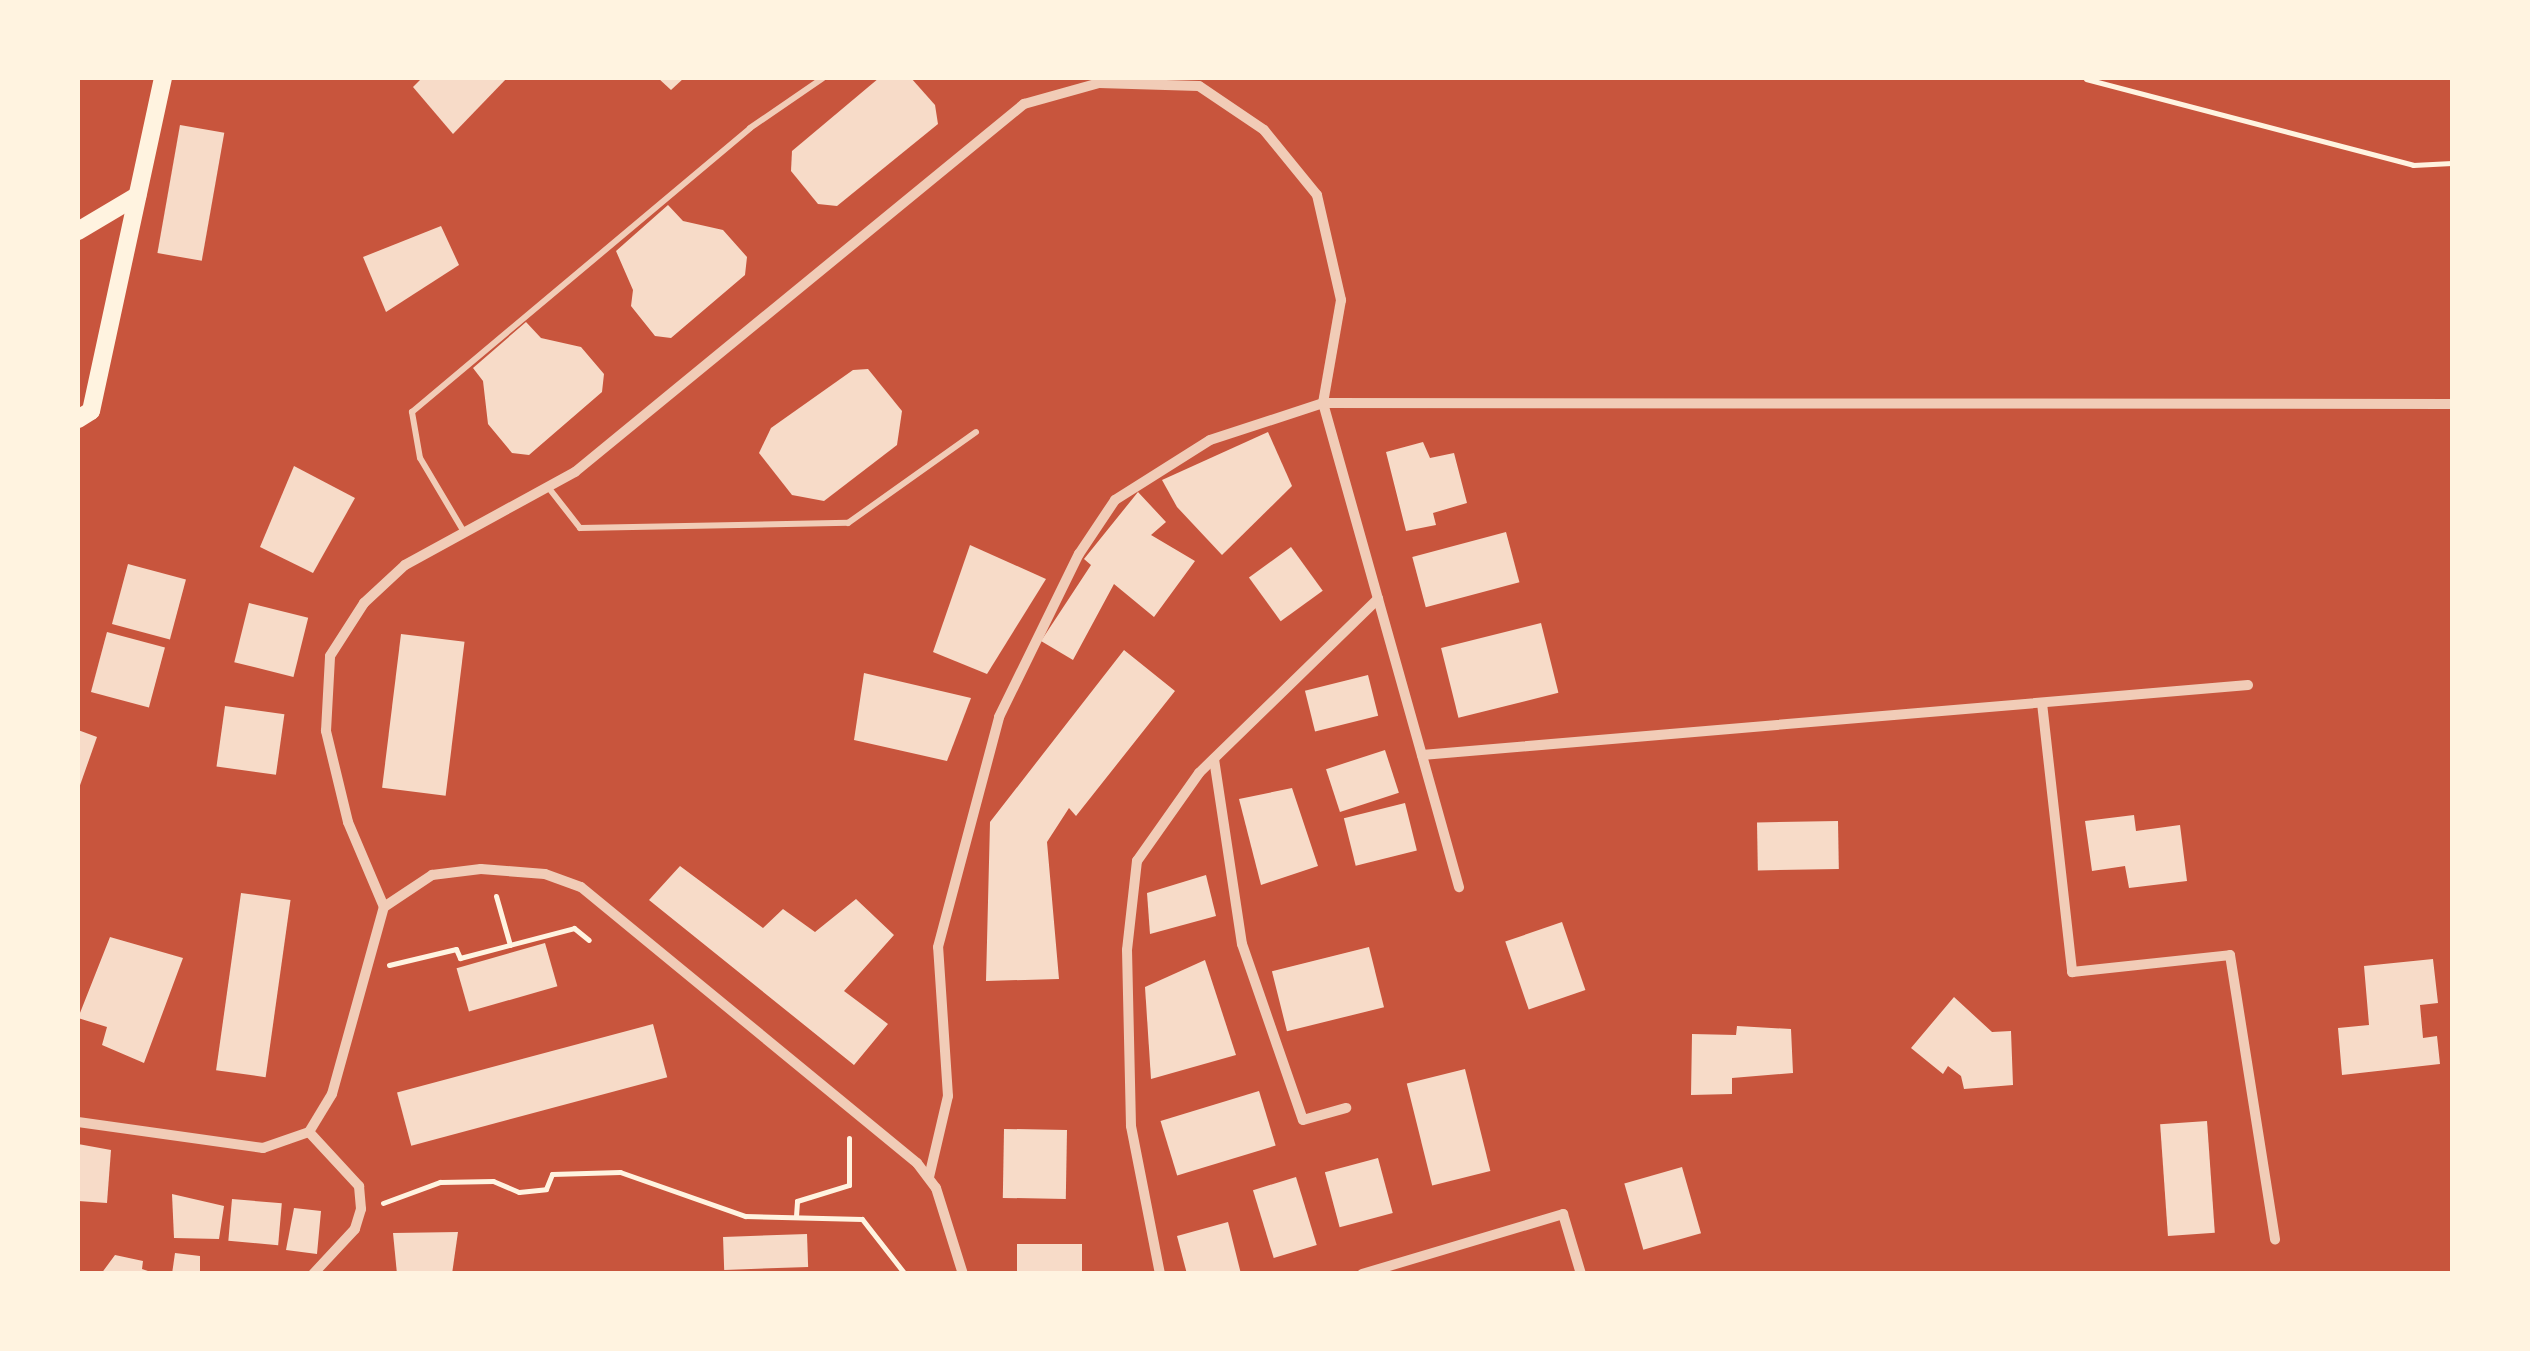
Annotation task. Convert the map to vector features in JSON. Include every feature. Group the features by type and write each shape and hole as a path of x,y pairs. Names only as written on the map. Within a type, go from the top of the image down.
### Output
{"main road":[{"path":"78,418 91,411 164,78"},
{"path":"78,232 136,196"}],"street":[{"path":"78,1122 264,1148 309,1132 332,1094 384,907 348,822 326,731 330,656 364,603 405,564 548,487 1024,104 1099,83 1198,86 1264,130 1317,195 1341,300 1323,403 1459,887"},
{"path":"963,1274 930,1177 948,1096 938,947 999,716 1078,554 1115,500 1210,440 1323,403 2452,404"},
{"path":"1160,1274 1131,1126 1127,950 1136,861 1214,758 1378,600"},
{"path":"1422,755 2248,686"},
{"path":"2042,703 2072,972 2230,955 2275,1239"},
{"path":"1214,758 1242,944 1302,1120 1346,1108"},
{"path":"384,907 432,875 481,869 545,874 581,887 930,1177"},
{"path":"309,1132 359,1186 361,1209 355,1229 313,1274"},
{"path":"1362,1274 1563,1214 1581,1274"}],"lane":[{"path":"464,532 420,458 412,412 750,128 823,78"},
{"path":"548,487 580,528 848,523 976,432"}],"path":[{"path":"2086,79 2414,165 2452,163"},
{"path":"496,896 510,946"},
{"path":"386,965 456,949 460,958 574,928 589,940"},
{"path":"796,1216 796,1201 849,1184 848,1138"},
{"path":"383,1203 440,1182 546,1188 552,1174 582,1170 620,1172 745,1216 862,1219 905,1274"}],"building":[{"path":"422,78 507,78 453,134 413,87"},
{"path":"658,78 684,78 671,90"},
{"path":"879,78 911,78 935,105 938,124 837,206 818,204 791,171 792,151"},
{"path":"180,125 224,133 202,261 157,253"},
{"path":"668,205 683,221 723,230 747,257 745,275 671,338 655,336 631,306 633,290 616,251"},
{"path":"441,226 459,265 386,312 363,257"},
{"path":"526,322 541,338 581,347 604,374 602,392 529,455 512,453 488,424 483,381 473,368"},
{"path":"868,369 902,411 897,445 824,501 792,495 759,453 771,428 853,370"},
{"path":"1268,432 1292,486 1222,555 1177,507 1162,480"},
{"path":"1423,442 1430,458 1454,453 1467,503 1433,513 1436,525 1406,531 1386,452"},
{"path":"294,466 355,498 313,573 260,547"},
{"path":"1138,492 1166,522 1151,535 1195,561 1154,617 1114,584 1073,660 1041,641 1091,565 1084,559"},
{"path":"1506,532 1519,582 1426,607 1412,557"},
{"path":"970,545 1046,579 987,674 933,652"},
{"path":"1291,547 1323,591 1281,621 1249,578"},
{"path":"128,564 186,580 170,639 112,624"},
{"path":"249,603 308,618 293,677 234,662"},
{"path":"1541,623 1558,693 1458,718 1441,648"},
{"path":"107,632 165,648 149,707 91,692"},
{"path":"401,634 465,642 446,796 382,788"},
{"path":"1124,650 1175,691 1076,816 1069,808 1047,842 1059,979 986,981 990,822"},
{"path":"864,673 971,698 947,761 854,740"},
{"path":"1368,675 1378,716 1315,731 1305,691"},
{"path":"225,706 284,714 276,775 217,766"},
{"path":"78,730 97,737 78,791"},
{"path":"1385,750 1399,793 1340,812 1326,769"},
{"path":"1292,788 1318,866 1261,885 1239,799"},
{"path":"1405,803 1417,851 1356,866 1344,818"},
{"path":"2134,815 2136,831 2180,825 2187,881 2129,888 2125,866 2092,871 2085,821"},
{"path":"1838,821 1839,869 1758,870 1757,822"},
{"path":"680,866 763,928 783,909 815,932 856,899 894,935 844,991 888,1024 854,1065 649,900"},
{"path":"1206,875 1216,916 1150,934 1147,893"},
{"path":"241,893 291,900 266,1077 216,1070"},
{"path":"1562,922 1585,990 1529,1010 1505,942"},
{"path":"110,937 183,958 144,1063 102,1045 107,1027 78,1018"},
{"path":"545,943 557,986 469,1012 457,968"},
{"path":"1369,947 1384,1007 1287,1031 1272,971"},
{"path":"2433,959 2438,1003 2420,1005 2423,1038 2437,1036 2440,1064 2342,1075 2338,1028 2369,1025 2364,966"},
{"path":"1205,960 1236,1055 1151,1079 1145,987"},
{"path":"1954,997 1992,1032 2011,1031 2013,1085 1964,1089 1961,1076 1948,1066 1943,1074 1911,1048"},
{"path":"653,1024 667,1077 411,1146 397,1093"},
{"path":"1737,1026 1791,1029 1793,1073 1732,1078 1732,1094 1691,1095 1692,1034 1736,1035"},
{"path":"1465,1069 1490,1171 1432,1185 1407,1084"},
{"path":"1259,1091 1276,1146 1177,1176 1161,1121"},
{"path":"2207,1121 2215,1233 2168,1236 2160,1124"},
{"path":"1004,1129 1067,1130 1066,1199 1003,1198"},
{"path":"78,1144 111,1150 107,1203 78,1201"},
{"path":"1378,1158 1393,1213 1340,1227 1325,1172"},
{"path":"1682,1167 1701,1233 1643,1250 1624,1184"},
{"path":"1296,1177 1317,1245 1274,1258 1253,1190"},
{"path":"172,1194 224,1206 219,1239 174,1238"},
{"path":"232,1199 282,1203 278,1245 228,1241"},
{"path":"294,1208 321,1211 317,1254 286,1250"},
{"path":"1228,1222 1241,1274 1187,1274 1177,1236"},
{"path":"458,1232 452,1274 397,1274 393,1233"},
{"path":"807,1234 808,1267 724,1270 723,1237"},
{"path":"1017,1244 1082,1244 1082,1274 1017,1274"},
{"path":"175,1253 200,1256 200,1274 172,1274"},
{"path":"115,1255 143,1261 142,1269 157,1274 101,1274"}]}
